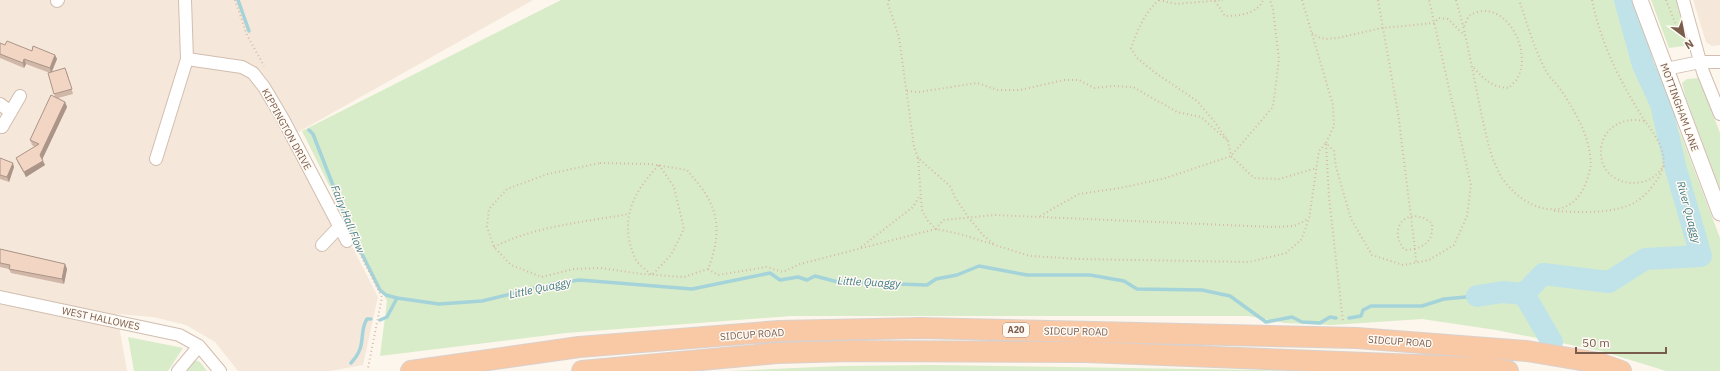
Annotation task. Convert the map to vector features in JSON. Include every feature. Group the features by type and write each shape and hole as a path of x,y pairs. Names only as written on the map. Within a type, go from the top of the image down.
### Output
{"highway":[{"name":"SIDCUP ROAD","path":"411,371 579,347 779,331 920,328 1357,338 1527,352 1599,363 1621,371"},
{"name":"SIDCUP ROAD","path":"582,371 776,353 859,351 1086,352 1491,368 1508,371"}],"street":[{"path":"156,159 187,59 185,0"},
{"name":"MOTTINGHAM LANE","path":"1640,0 1720,213"},
{"path":"1683,0 1698,49 1700,62 1720,114"},
{"name":"KIPPINGTON DRIVE","path":"187,59 242,67 253,73 264,86 283,119 347,241"},
{"path":"1666,69 1700,62 1720,62"},
{"path":"2,127 20,96"},
{"path":"0,104 12,112"},
{"path":"322,246 340,226"},
{"name":"WEST HALLOWES","path":"0,297 172,333 190,340 199,346"},
{"path":"178,371 199,346 220,371"}],"path":[{"path":"235,0 247,35 265,68"},
{"path":"889,0 888,4 899,37 914,147 918,158 922,211 928,221 936,229"},
{"path":"1223,0 1176,4 1158,0 1150,8 1138,28 1131,48 1137,58 1196,101 1214,121 1228,141 1231,156 1254,178 1279,179 1317,168"},
{"path":"1215,0 1225,16 1238,16 1252,12 1263,3 1263,0"},
{"path":"1039,217 1079,194 1120,188 1166,178 1231,156 1273,107 1279,58 1273,10 1270,0"},
{"path":"708,269 714,254 717,223 709,200 687,170 659,165 600,163 548,174 507,190 489,209 487,227 494,247 511,265 542,277 572,269 601,268 652,275 684,277 708,269 718,275 766,267 783,272 800,264 936,229 960,234 1030,256 1072,259 1249,262 1286,254 1301,240 1309,219 1319,151 1326,142 1334,126 1333,105 1302,0"},
{"path":"1378,0 1398,113 1412,217 1416,263"},
{"path":"1326,142 1334,151 1336,167 1351,219 1372,255 1403,265 1429,260 1454,245 1467,216 1471,185 1429,0"},
{"path":"1456,0 1464,26 1487,137 1502,178 1514,193 1533,206 1552,211 1600,212 1628,206 1645,195 1660,178 1665,164 1663,153 1656,136 1621,82 1596,21 1592,0"},
{"path":"1519,0 1535,46 1546,71 1564,95 1586,134 1590,157 1590,174 1581,194 1570,205 1552,211"},
{"path":"1464,26 1470,15 1480,11 1490,11 1503,17 1512,29 1520,46 1522,62 1517,78 1509,88 1496,88 1483,78 1472,66"},
{"path":"1311,32 1318,37 1326,39 1337,38 1382,28 1434,23 1439,18 1448,19 1465,36"},
{"path":"907,91 935,90 978,83 998,90 1020,90 1064,80 1079,80 1094,88 1113,86 1133,87 1177,112 1200,116 1228,141"},
{"path":"1646,121 1633,119 1619,122 1606,133 1600,149 1603,165 1612,176 1623,182 1637,183 1652,178 1665,164"},
{"path":"1326,142 1329,197 1343,310 1343,328"},
{"path":"918,158 950,186 954,196 968,217 983,235 996,246"},
{"path":"652,275 637,261 627,230 629,214 634,198 644,181 659,165"},
{"path":"652,275 671,255 684,229 674,187 659,165"},
{"path":"860,248 913,207 920,194"},
{"path":"494,247 512,238 552,228 629,214"},
{"path":"936,229 943,220 994,215 1272,227 1294,226 1309,219"},
{"path":"1420,216 1432,223 1432,235 1426,245 1415,249 1405,250 1397,236 1398,227 1405,219 1412,217 1420,216"},
{"path":"368,368 382,297"}],"shaded area":[{"path":"0,0 533,0 286,139 328,217 346,245 353,248 378,297 363,365 330,371 238,371 215,342 186,325 153,317 117,314 127,371 0,371"},
{"path":"1693,0 1720,0 1720,45 1712,46 1706,42"}],"green space":[{"path":"561,0 1630,0 1720,238 1720,371 1666,371 1601,351 1496,330 1422,319 1332,325 1285,323 1249,316 792,316 566,333 380,356 387,301 302,131"},
{"path":"1651,0 1677,0 1690,45 1669,48"},
{"path":"1699,78 1720,133 1720,189 1686,98 1682,83 1687,79"},
{"path":"128,337 183,348 168,371 134,371"},
{"path":"195,360 200,362 207,371 185,371"},
{"path":"932,365 1316,371 729,371 841,366"}],"building":[{"path":"7,41 32,51 33,46 55,55 50,68 24,59 23,63 0,54 0,43 5,45"},
{"path":"65,68 72,89 54,94 48,73"},
{"path":"51,95 65,102 40,155 43,161 24,172 16,158 39,144 30,140"},
{"path":"0,158 13,163 7,177 0,175"},
{"path":"0,249 65,264 62,279 9,269 10,265 0,263"}],"waterway":[{"name":"Fairy Hall Flow","path":"238,0 249,31"},
{"name":"River Quaggy","path":"1524,294 1543,274 1609,282 1645,259 1701,256 1675,166 1661,104 1643,65 1625,0"},
{"name":"Fairy Hall Flow","path":"309,130 313,134 352,234 380,290 386,295 397,298"},
{"name":"Little Quaggy","path":"380,320 387,317 397,298 439,304 482,301 556,283 580,280 692,289 770,273 780,280 798,277 807,280 815,276 838,282 927,285 936,279 957,275 979,266 1027,275 1090,275 1124,281 1137,289 1202,290 1230,296 1266,322 1292,317 1302,322 1320,323 1330,317 1336,318"},
{"path":"1477,296 1503,292 1524,294"},
{"name":"River Quaggy","path":"1524,294 1552,342"},
{"path":"1349,318 1361,316 1363,310 1371,306 1422,306 1444,299 1477,296"},
{"name":"Little Quaggy","path":"351,363 356,357 361,345 364,324 367,319 371,319"}]}
